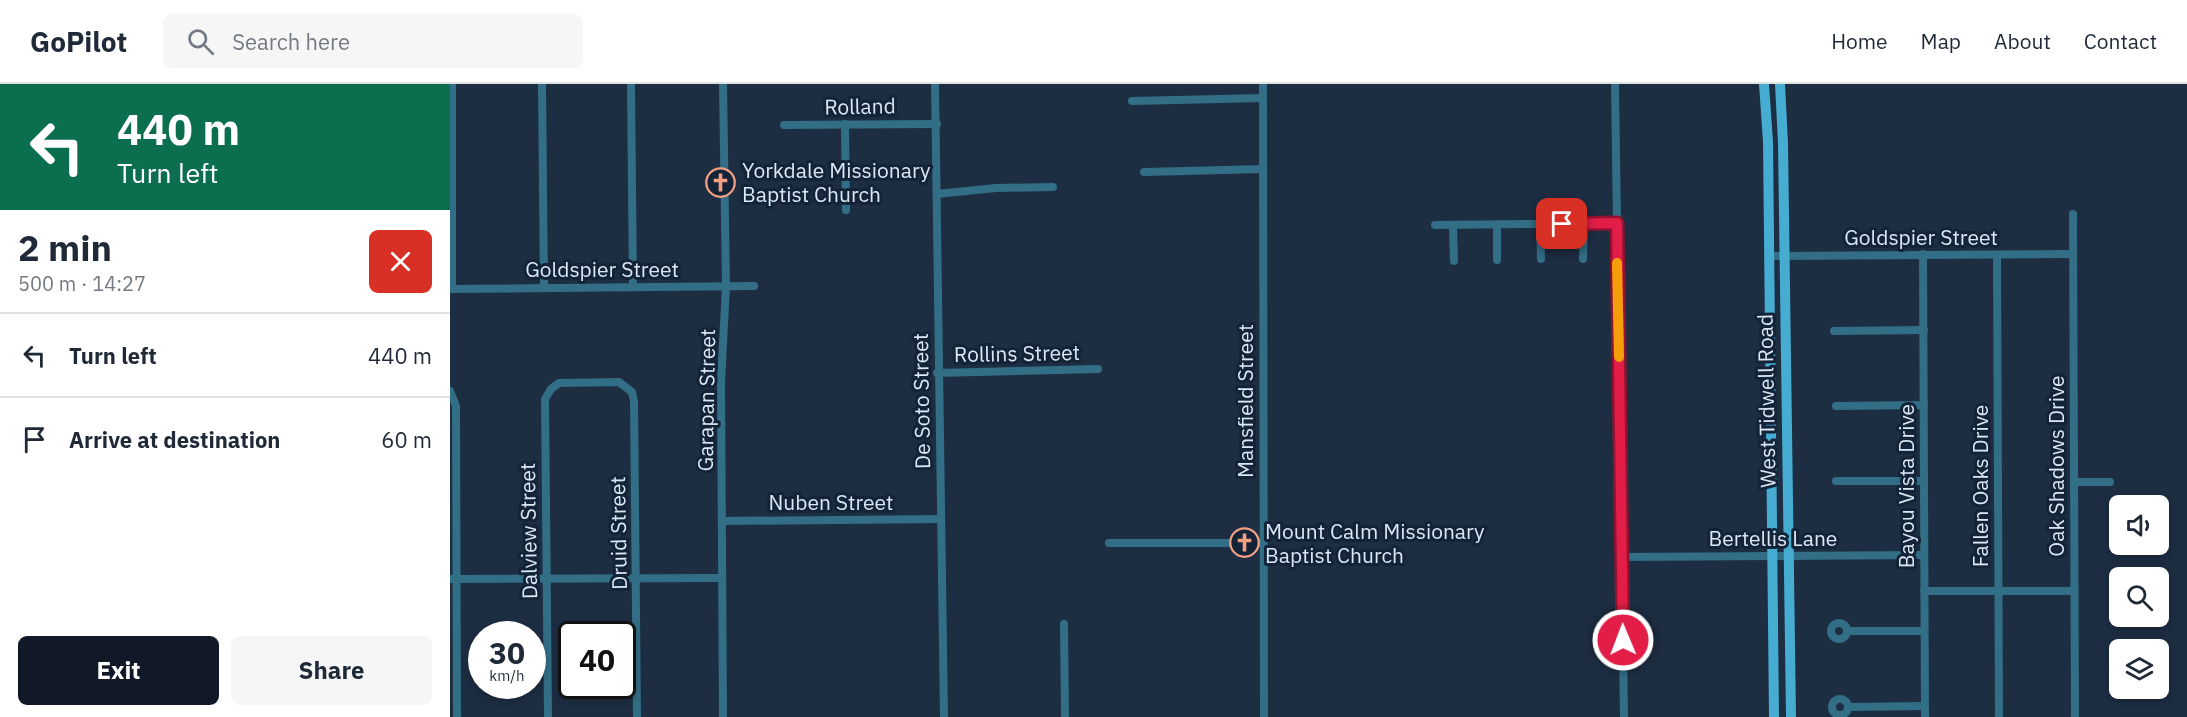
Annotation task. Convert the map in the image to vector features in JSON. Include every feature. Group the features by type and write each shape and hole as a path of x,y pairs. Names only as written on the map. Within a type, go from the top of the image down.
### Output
{"main road":[{"name":"West Tidwell Road","path":"1764,84 1769,256 1774,717"},
{"name":"West Tidwell Road","path":"1780,84 1783,142 1791,717"},
{"path":"1767,142 1783,142"},
{"path":"1771,405 1786,405"}],"street":[{"path":"451,289 452,84"},
{"path":"542,84 544,288"},
{"path":"631,84 633,287"},
{"name":"Garapan Street","path":"723,84 726,286 721,382 723,717"},
{"name":"De Soto Street","path":"935,84 937,373 944,717"},
{"name":"Mansfield Street","path":"1263,84 1264,717"},
{"path":"1615,84 1624,717"},
{"path":"1132,101 1263,98"},
{"name":"Rolland","path":"784,125 937,123"},
{"path":"845,124 846,210"},
{"path":"1144,172 1263,169"},
{"path":"937,194 996,188 1053,187"},
{"name":"Oak Shadows Drive","path":"2073,214 2075,717"},
{"path":"1435,225 1617,223"},
{"path":"1540,224 1541,259"},
{"path":"1584,224 1584,259"},
{"path":"1453,225 1454,261"},
{"path":"1497,225 1497,260"},
{"name":"Bayou Vista Drive","path":"1923,254 1925,717"},
{"name":"Goldspier Street","path":"1769,256 2073,254"},
{"name":"Fallen Oaks Drive","path":"1997,255 2000,717"},
{"name":"Goldspier Street","path":"451,289 754,286"},
{"path":"1834,331 1923,330"},
{"name":"Rollins Street","path":"937,373 1098,369"},
{"name":"Druid Street","path":"592,383 619,382 632,392 638,717"},
{"name":"Dalview Street","path":"548,717 544,399 551,389 559,384 592,383"},
{"path":"450,391 456,406 453,579 457,717"},
{"path":"1836,406 1924,405"},
{"path":"1836,481 1924,481"},
{"path":"2074,482 2110,482"},
{"name":"Nuben Street","path":"722,521 941,519"},
{"path":"1109,543 1263,543"},
{"name":"Bertellis Lane","path":"1622,557 1924,555"},
{"path":"453,579 722,578"},
{"path":"1924,591 2074,591"},
{"path":"1064,624 1065,717"},
{"path":"1847,631 1924,631"},
{"path":"1848,707 1924,706"}],"slow traffic":[{"path":"1617,263 1619,357"}],"place":[{"name":"Yorkdale Missionary Baptist Church","path":"721,182"},
{"name":"Mount Calm Missionary Baptist Church","path":"1244,543"}],"route":[{"path":"1562,224 1617,223 1623,640"}]}
